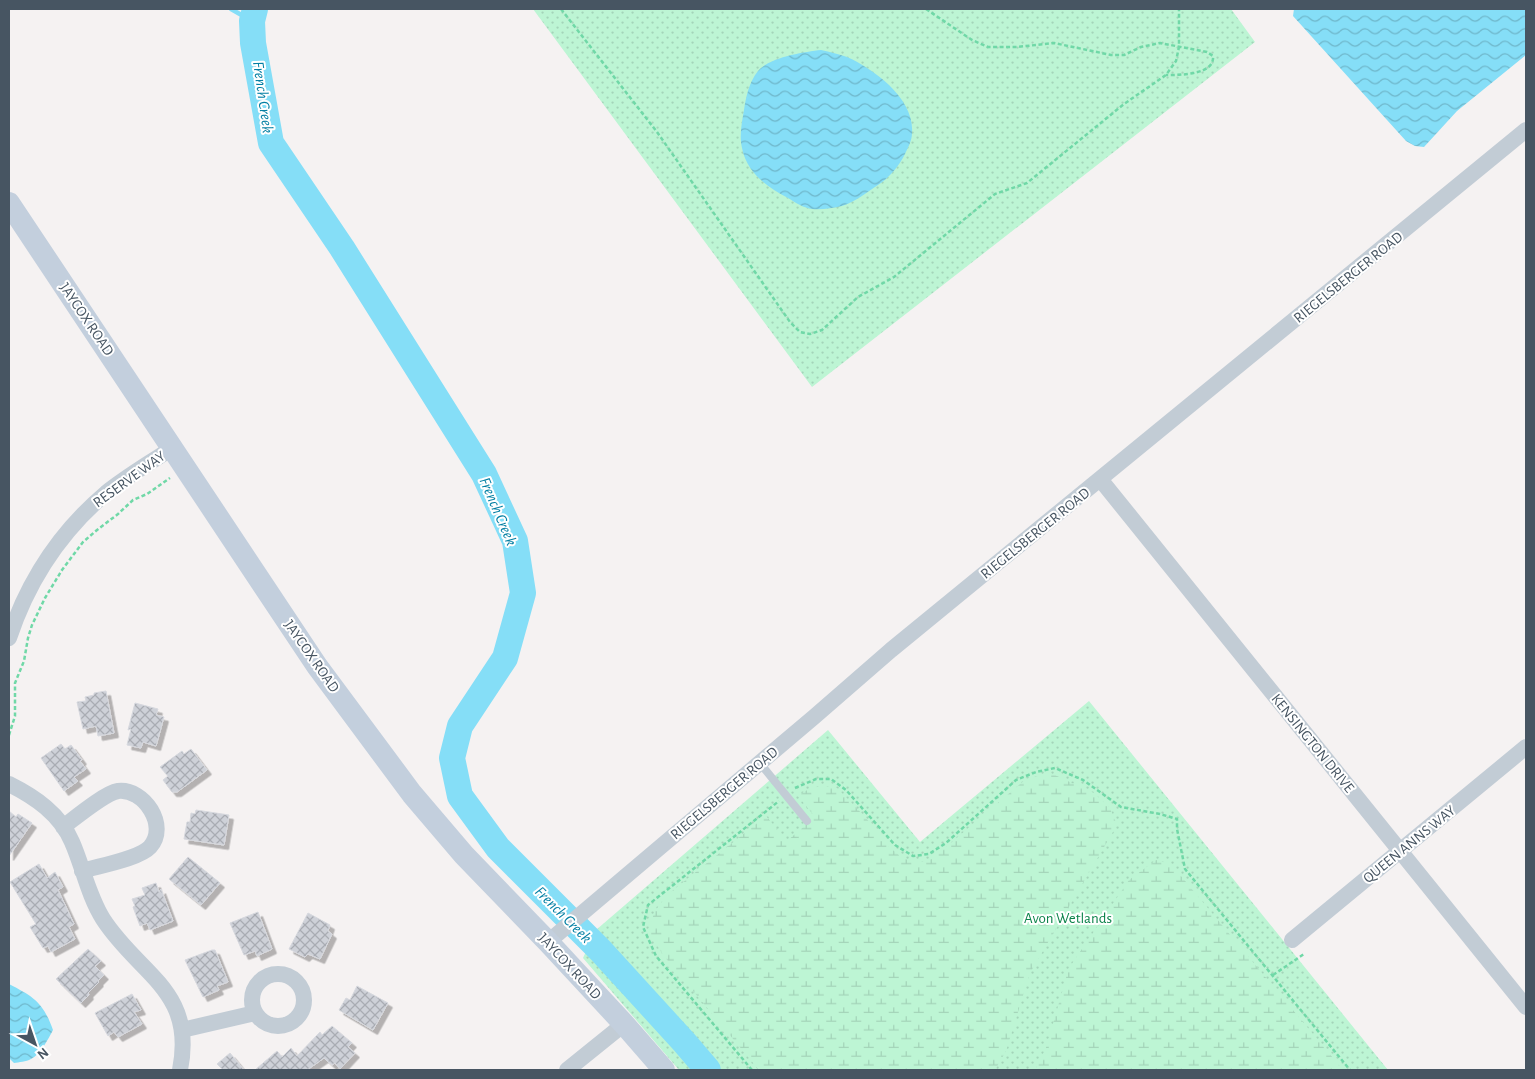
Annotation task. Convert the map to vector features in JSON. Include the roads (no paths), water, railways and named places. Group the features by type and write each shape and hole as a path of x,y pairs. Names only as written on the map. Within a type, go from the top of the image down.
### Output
{"street":[{"name":"RIEGELSBERGER ROAD","path":"556,935 891,650 1526,130"},
{"name":"JAYCOX ROAD","path":"9,203 317,666 412,794 488,881 556,935 624,1024 664,1070"},
{"name":"RESERVE WAY","path":"9,638 26,594 39,571 70,529 107,492 172,448"},
{"name":"KENSINGTON DRIVE","path":"1100,479 1526,1007"},
{"name":"QUEEN ANNS WAY","path":"1292,940 1526,747"},
{"path":"9,784 32,796 46,807 64,827 73,844 96,907 108,927 122,945 166,990 179,1018 182,1030 183,1052 180,1070"},
{"path":"64,827 105,797 117,791 128,791 140,797 154,817 157,828 156,836 151,846 146,850 136,856 82,871"},
{"path":"182,1030 255,1013"},
{"path":"567,1070 624,1024"}],"lane":[{"path":"760,762 807,821"}],"water":[{"path":"1294,9 1526,9 1526,55 1457,111 1424,147 1415,146 1406,141 1293,16"},
{"path":"821,50 858,62 891,87 907,108 911,120 912,133 911,141 903,158 882,182 861,197 842,206 812,209 806,208 773,189 753,172 745,157 741,143 741,134 747,95 752,80 758,71 763,66 779,59"},
{"path":"9,984 37,1001 53,1030 35,1057 27,1061 14,1063 9,1058"}],"waterway":[{"name":"French Creek","path":"231,9 252,21"},
{"name":"French Creek","path":"255,9 252,21 253,43 271,143 342,248 484,474 515,541 523,593 505,658 460,726 452,758 460,796 498,848 601,951 708,1070"}],"park label":[{"name":"Avon Wetlands","path":"1068,918"}]}
